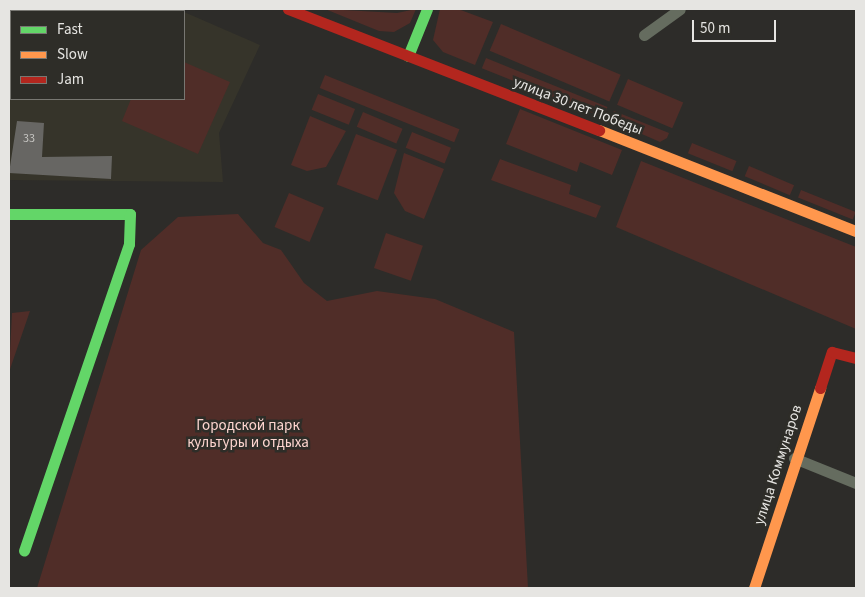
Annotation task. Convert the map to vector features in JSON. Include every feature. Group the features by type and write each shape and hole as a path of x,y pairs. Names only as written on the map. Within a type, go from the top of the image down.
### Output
{"street":[{"name":"улица 30 лет Победы","path":"288,9 856,231"},
{"path":"408,56 427,9"},
{"path":"644,35 680,9"},
{"path":"9,214 130,214 129,244 95,351 24,550"},
{"name":"улица Коммунаров","path":"754,588 794,458 832,352 856,358"},
{"path":"794,458 856,483"}],"shaded area":[{"path":"9,9 96,10 10,10 10,100 185,100 185,12 260,45 219,133 223,182 9,180"}],"green space":[{"path":"325,9 397,13 416,9 410,23 394,32 379,31"},
{"path":"440,9 458,9 493,22 475,65 443,52 433,40"},
{"path":"501,24 621,75 609,101 490,51"},
{"path":"486,58 607,107 603,117 482,68"},
{"path":"185,62 230,82 198,154 122,121 131,100 185,100"},
{"path":"325,75 459,129 454,142 320,88"},
{"path":"628,79 683,102 672,128 617,105"},
{"path":"318,94 355,109 349,125 312,110"},
{"path":"520,109 622,150 612,175 580,162 577,172 506,144"},
{"path":"614,111 669,133 667,138 660,142 610,120"},
{"path":"363,112 403,129 396,144 357,127"},
{"path":"310,116 346,131 326,167 307,171 291,165"},
{"path":"412,132 451,148 445,163 406,148"},
{"path":"356,134 397,150 378,200 337,184"},
{"path":"692,143 737,161 732,171 688,153"},
{"path":"404,153 444,169 424,219 405,211 394,193"},
{"path":"500,159 571,185 569,194 601,206 596,218 491,180"},
{"path":"641,161 856,247 856,329 616,227"},
{"path":"749,166 794,185 790,195 745,176"},
{"path":"801,190 856,212 853,220 798,197"},
{"path":"289,193 324,208 310,242 275,227"},
{"name":"Городской парк культуры и отдыха","path":"238,214 263,243 281,250 304,283 327,301 377,291 435,299 514,332 528,588 37,588 141,250 178,217"},
{"path":"386,233 423,246 411,281 374,268"},
{"path":"30,311 9,372 12,313"}],"building":[{"path":"17,121 44,123 42,157 112,156 111,179 9,173"}],"traffic: fast":[{"path":"408,56 427,9"},
{"path":"9,214 130,214 129,244 24,550"}],"traffic: slow":[{"path":"599,130 856,231"},
{"path":"754,588 820,388"}],"traffic: jam":[{"path":"288,9 599,130"},
{"path":"820,388 832,352 856,358"}]}
